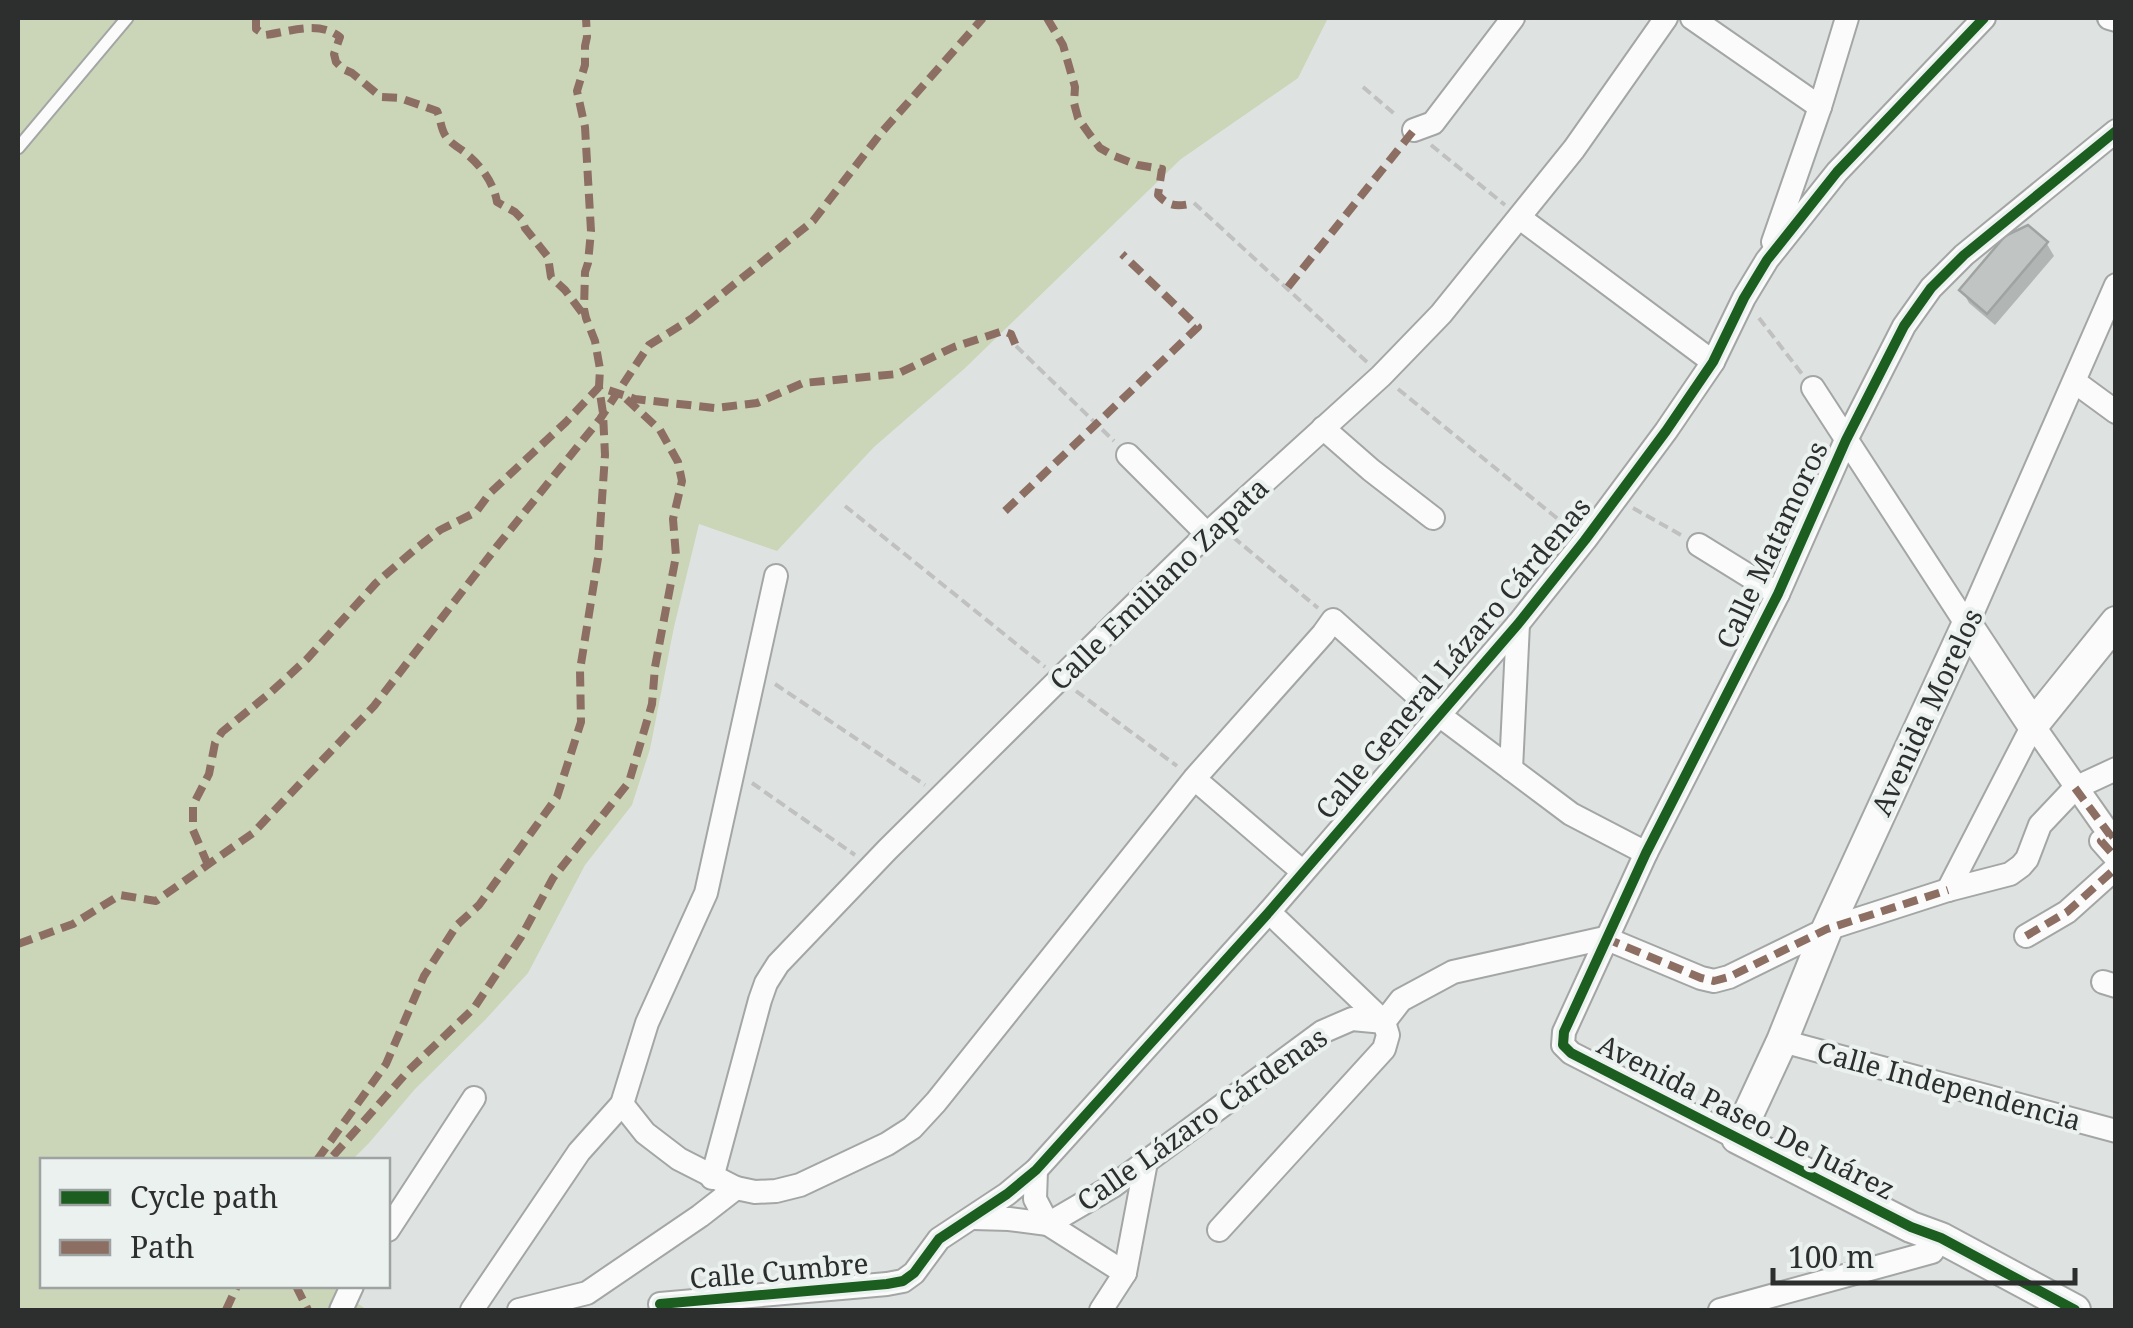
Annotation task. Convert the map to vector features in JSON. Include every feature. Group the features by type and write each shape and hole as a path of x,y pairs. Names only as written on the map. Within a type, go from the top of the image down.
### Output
{"street":[{"path":"1414,130 1433,123 1514,18"},
{"name":"Calle Emiliano Zapata","path":"712,1178 766,983 778,964 1060,678 1381,376 1441,314 1574,148 1666,18"},
{"path":"1692,18 1820,107"},
{"path":"1767,260 1847,18"},
{"name":"Calle General Lázaro Cárdenas","path":"903,1281 940,1239 1036,1170 1269,912 1518,624 1585,540 1713,362 1767,260 1837,172 1984,18"},
{"name":"Calle Matamoros","path":"1562,1045 1605,938 1778,594 1846,440 1904,326 1931,288 1964,255 2116,131"},
{"path":"1520,218 1713,362"},
{"name":"Avenida Morelos","path":"1737,1138 2116,285"},
{"path":"2075,382 2116,412"},
{"path":"1813,388 2110,836 2100,841 2116,858"},
{"path":"1322,428 1433,518"},
{"path":"1128,455 1213,530"},
{"path":"1699,545 1778,594"},
{"path":"476,1307 578,1152 622,1104 647,1023 706,893 776,576"},
{"path":"622,1104 644,1132 679,1160 712,1178 755,1192 800,1184 887,1144 912,1128 1333,620 1439,715 1570,814 1646,853"},
{"path":"1948,890 2033,725 2116,622"},
{"path":"1511,769 1518,624"},
{"path":"1384,1022 1401,1000 1454,972 1605,938 1701,978 1714,981 1728,977 1828,930 2010,874 2022,866 2040,825 2075,788 2116,768"},
{"path":"1199,783 1304,872"},
{"path":"2026,936 2067,912 2116,868"},
{"path":"1219,1230 1384,1049 1388,1035 1384,1022 1269,912"},
{"name":"Calle Lázaro Cárdenas","path":"972,1218 1048,1224 1146,1162 1322,1032 1352,1020 1384,1022"},
{"name":"Calle Independencia","path":"1782,1041 2116,1130"},
{"name":"Avenida Paseo De Juárez","path":"1562,1045 1571,1054 1911,1227 2042,1310"},
{"path":"390,1227 474,1098"},
{"path":"1102,1310 1125,1274 1146,1162"},
{"path":"1036,1170 1036,1199 1048,1224 1125,1274"},
{"name":"Calle Cumbre","path":"520,1310 587,1293 736,1188"},
{"path":"1720,1310 1937,1245"},
{"name":"Avenida Paseo De Juárez","path":"1937,1245 2075,1310"},
{"name":"Calle Cumbre","path":"660,1304 903,1281"}],"lane":[{"path":"18,148 127,18"}],"path":[{"path":"1362,87 1520,218"},
{"path":"1194,203 1381,376 1585,540"},
{"path":"1744,298 1813,388"},
{"path":"1016,346 1128,455"},
{"path":"1615,498 1699,545"},
{"path":"845,506 1199,783"},
{"path":"1213,530 1333,620"},
{"path":"756,671 941,796"},
{"path":"734,770 871,867"}],"green space":[{"path":"18,18 1328,18 1298,78 1181,159 964,369 874,447 777,551 699,524 650,749 632,805 585,865 528,973 354,1158 40,1158 40,1288 336,1288 367,1310 18,1310"}],"building":[{"path":"2028,225 2048,242 1987,314 1959,290 2005,236"}],"marked path":[{"path":"256,18 256,29 265,35 304,28 332,32 340,37 334,54 343,69 381,97 400,98 437,111 446,137 483,170 497,202 522,219 548,257 551,277 586,318"},
{"path":"318,1158 386,1064 424,976 457,925 479,905 557,797 581,722 580,670 598,558 605,455 600,369 584,309 591,231 585,127 577,91 585,65 586,18"},
{"path":"18,944 73,924 120,895 156,901 253,833 374,706 600,419 649,345 691,319 813,221 881,133 983,18"},
{"path":"1047,18 1063,45 1075,87 1078,118 1100,148 1138,165 1162,169 1158,195 1166,202 1194,203"},
{"path":"1288,287 1414,130"},
{"path":"1005,511 1198,327 1122,254"},
{"path":"208,865 193,830 193,805 209,774 215,743 222,732 307,659 376,583 440,530 476,512 490,493 599,387 635,399 715,408 757,403 803,383 897,374 954,347 1003,331 1011,334 1016,346"},
{"path":"333,1156 409,1070 474,1008 521,937 553,878 629,782 652,704 676,556 673,519 682,481 678,462 660,430 622,395"},
{"path":"2075,788 2110,835 2101,841 2116,858"},
{"path":"2026,936 2067,912 2116,868"},
{"path":"1605,938 1714,981 1827,929 1948,890"},
{"path":"226,1310 236,1288"},
{"path":"297,1288 308,1310"}],"cycle path":[{"path":"660,1304 903,1281 914,1273 939,1239 1036,1170 1269,912 1518,624 1666,431 1713,362 1767,260 1837,172 1984,18"},
{"path":"2075,1310 1941,1238 1911,1227 1571,1053 1563,1045 1564,1032 1646,853 1778,594 1846,440 1904,326 1931,288 1964,255 2116,131"}]}
